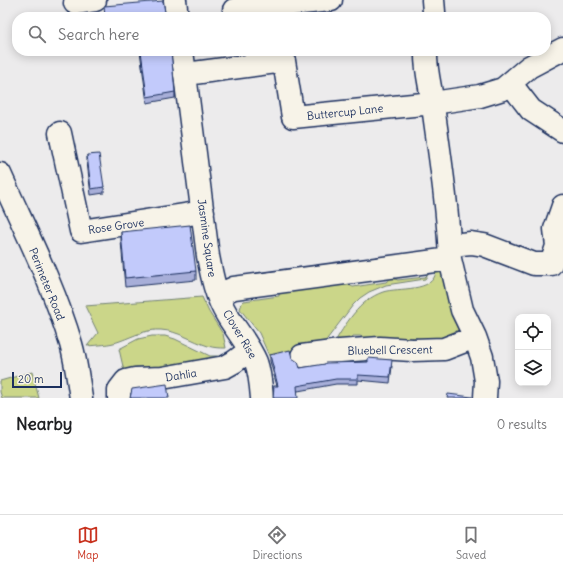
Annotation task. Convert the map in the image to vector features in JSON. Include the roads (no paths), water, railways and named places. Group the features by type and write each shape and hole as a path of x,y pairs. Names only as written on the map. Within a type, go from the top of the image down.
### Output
{"street":[{"path":"175,0 176,12"},
{"path":"234,10 331,0"},
{"path":"433,0 434,12"},
{"path":"551,55 563,49"},
{"name":"Jasmine Square","path":"183,56 208,256 213,281 218,295"},
{"path":"426,56 433,103 450,252 460,305 476,336 482,357 485,370 486,398"},
{"path":"433,103 480,96 494,92 510,83 529,67 550,56"},
{"name":"Buttercup Lane","path":"186,74 284,60 292,117 433,103"},
{"path":"510,83 531,110 563,132"},
{"name":"Rose Grove","path":"60,133 81,231 203,212"},
{"name":"Perimeter Road","path":"0,174 40,262 61,315 71,344 81,398"},
{"path":"218,295 234,288 450,252 471,243 484,245 534,264 551,264 557,246 555,230 563,206"},
{"name":"Clover Rise","path":"218,295 226,313 256,362 262,398"},
{"name":"Bluebell Crescent","path":"302,356 380,348 412,350 444,349 476,336"},
{"name":"Dahlia","path":"119,398 119,390 126,381 135,379 162,378 225,367 250,350"}]}
